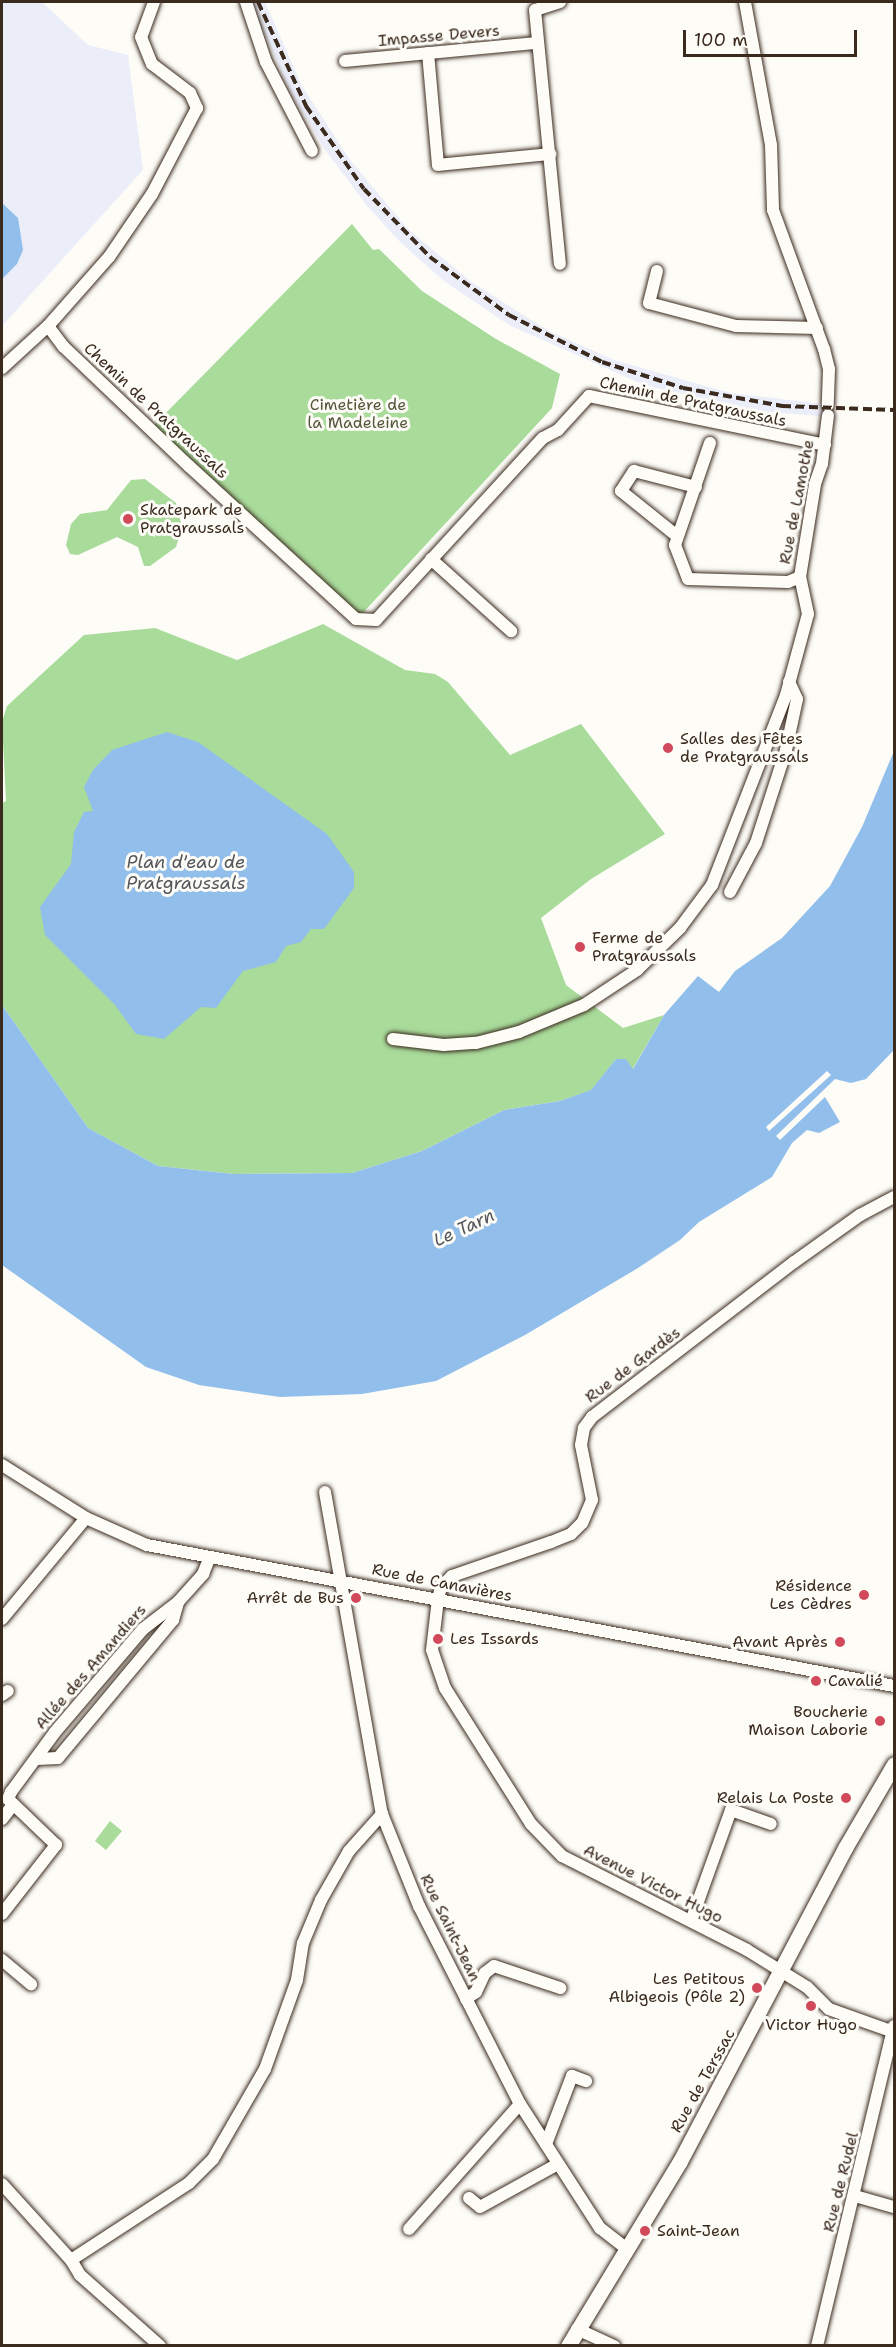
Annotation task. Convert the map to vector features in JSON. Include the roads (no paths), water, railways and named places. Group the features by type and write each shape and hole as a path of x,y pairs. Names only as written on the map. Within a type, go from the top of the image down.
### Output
{"street":[{"path":"246,2 266,62 312,150"},
{"path":"560,2 535,10 536,43 550,154 560,264"},
{"name":"Rue de Lamothe","path":"393,1039 444,1045 476,1043 519,1032 584,1005 637,970 680,928 712,885 789,682 808,614 800,577 825,445 829,369 817,328 773,210 771,145 745,2"},
{"path":"2,368 80,294 152,194 197,108 190,93 152,64 141,37 152,6"},
{"name":"Impasse Devers","path":"345,61 536,43"},
{"path":"428,53 438,165 550,154"},
{"path":"657,271 649,303 736,326 817,328"},
{"name":"Chemin de Pratgraussals","path":"48,326 64,347 356,619 376,620 543,438 558,430 589,396 825,445"},
{"path":"710,443 677,536 679,562 688,579 788,582 800,577"},
{"path":"677,536 621,491 634,471 696,487"},
{"path":"431,559 511,631"},
{"path":"730,892 756,843 786,750 797,699 789,682"},
{"name":"Rue de Gardès","path":"438,1599 441,1587 452,1576 571,1534 582,1523 592,1500 581,1444 584,1428 592,1417 794,1262 860,1215 894,1197"},
{"name":"Rue de Canavières","path":"2,1465 86,1518 147,1545 894,1686"},
{"name":"Rue Saint-Jean","path":"325,1492 382,1814 419,1906 520,2104 600,2228 626,2248"},
{"path":"2,1619 86,1518"},
{"name":"Allée des Amandiers","path":"2,1820 13,1805 8,1799 11,1792 55,1732 144,1629 178,1602 202,1574 210,1557"},
{"name":"Avenue Victor Hugo","path":"438,1599 432,1650 436,1670 540,1835 562,1856 691,1921 782,1971 807,1987 829,2009 894,2030"},
{"path":"37,1759 58,1758 173,1620 178,1602"},
{"path":"144,1629 158,1638"},
{"name":"Rue de Terssac","path":"568,2346 680,2160 782,1971 845,1848 894,1764"},
{"path":"2,1914 56,1845 13,1805"},
{"path":"691,1921 731,1810 771,1824"},
{"path":"72,2260 189,2183 213,2159 261,2078 297,1980 303,1943 321,1900 349,1851 382,1814"},
{"path":"2,1960 32,1984"},
{"path":"466,1999 476,1992 485,1973 494,1966 560,1988"},
{"name":"Rue de Rudel","path":"817,2346 894,2030"},
{"path":"546,2144 572,2076 586,2081"},
{"path":"409,2229 520,2104"},
{"path":"469,2198 480,2207 558,2164"},
{"path":"2,2184 61,2253 72,2260 80,2275 153,2344"},
{"path":"855,2196 894,2207"},
{"path":"577,2329 614,2346"}],"water":[{"path":"2,203 18,218 23,250 17,264 2,279"},
{"name":"Plan d'eau de Pratgraussals","path":"167,732 198,742 327,834 354,872 354,888 324,929 311,929 301,942 286,946 276,962 243,971 216,1008 201,1007 164,1039 136,1034 115,1005 45,935 40,907 71,864 74,832 84,812 93,811 84,787 93,770 112,750"},
{"name":"Le Tarn","path":"894,751 894,1050 866,1079 851,1083 835,1079 776,1136 780,1140 825,1097 840,1122 819,1133 807,1130 792,1143 772,1177 699,1222 680,1240 638,1268 525,1335 436,1381 362,1394 280,1397 199,1385 146,1367 2,1265 2,1005 88,1128 158,1166 234,1174 352,1173 422,1151 504,1110 560,1101 591,1090 616,1059 626,1059 633,1069 664,1015 698,976 719,992 735,971 782,938 830,886 862,827","holes":["827,1071 831,1075 769,1131 766,1127"]}],"railway":[{"path":"258,2 306,106 364,189 430,257 509,315 602,362 683,388 782,406 894,410"}],"place":[{"name":"Skatepark de Pratgraussals","path":"128,519"},
{"name":"Salles des Fêtes de Pratgraussals","path":"668,748"},
{"name":"Ferme de Pratgraussals","path":"580,947"},
{"name":"Résidence Les Cèdres","path":"864,1595"},
{"name":"Arrêt de Bus","path":"356,1598"},
{"name":"Les Issards","path":"438,1639"},
{"name":"Avant Après","path":"840,1642"},
{"name":"Cavalié","path":"816,1681"},
{"name":"Boucherie Maison Laborie","path":"880,1721"},
{"name":"Relais La Poste","path":"846,1798"},
{"name":"Les Petitous Albigeois (Pôle 2)","path":"757,1988"},
{"name":"Victor Hugo","path":"811,2006"},
{"name":"Saint-Jean","path":"645,2231"}],"park label":[{"name":"Cimetière de la Madeleine","path":"358,414"}]}
